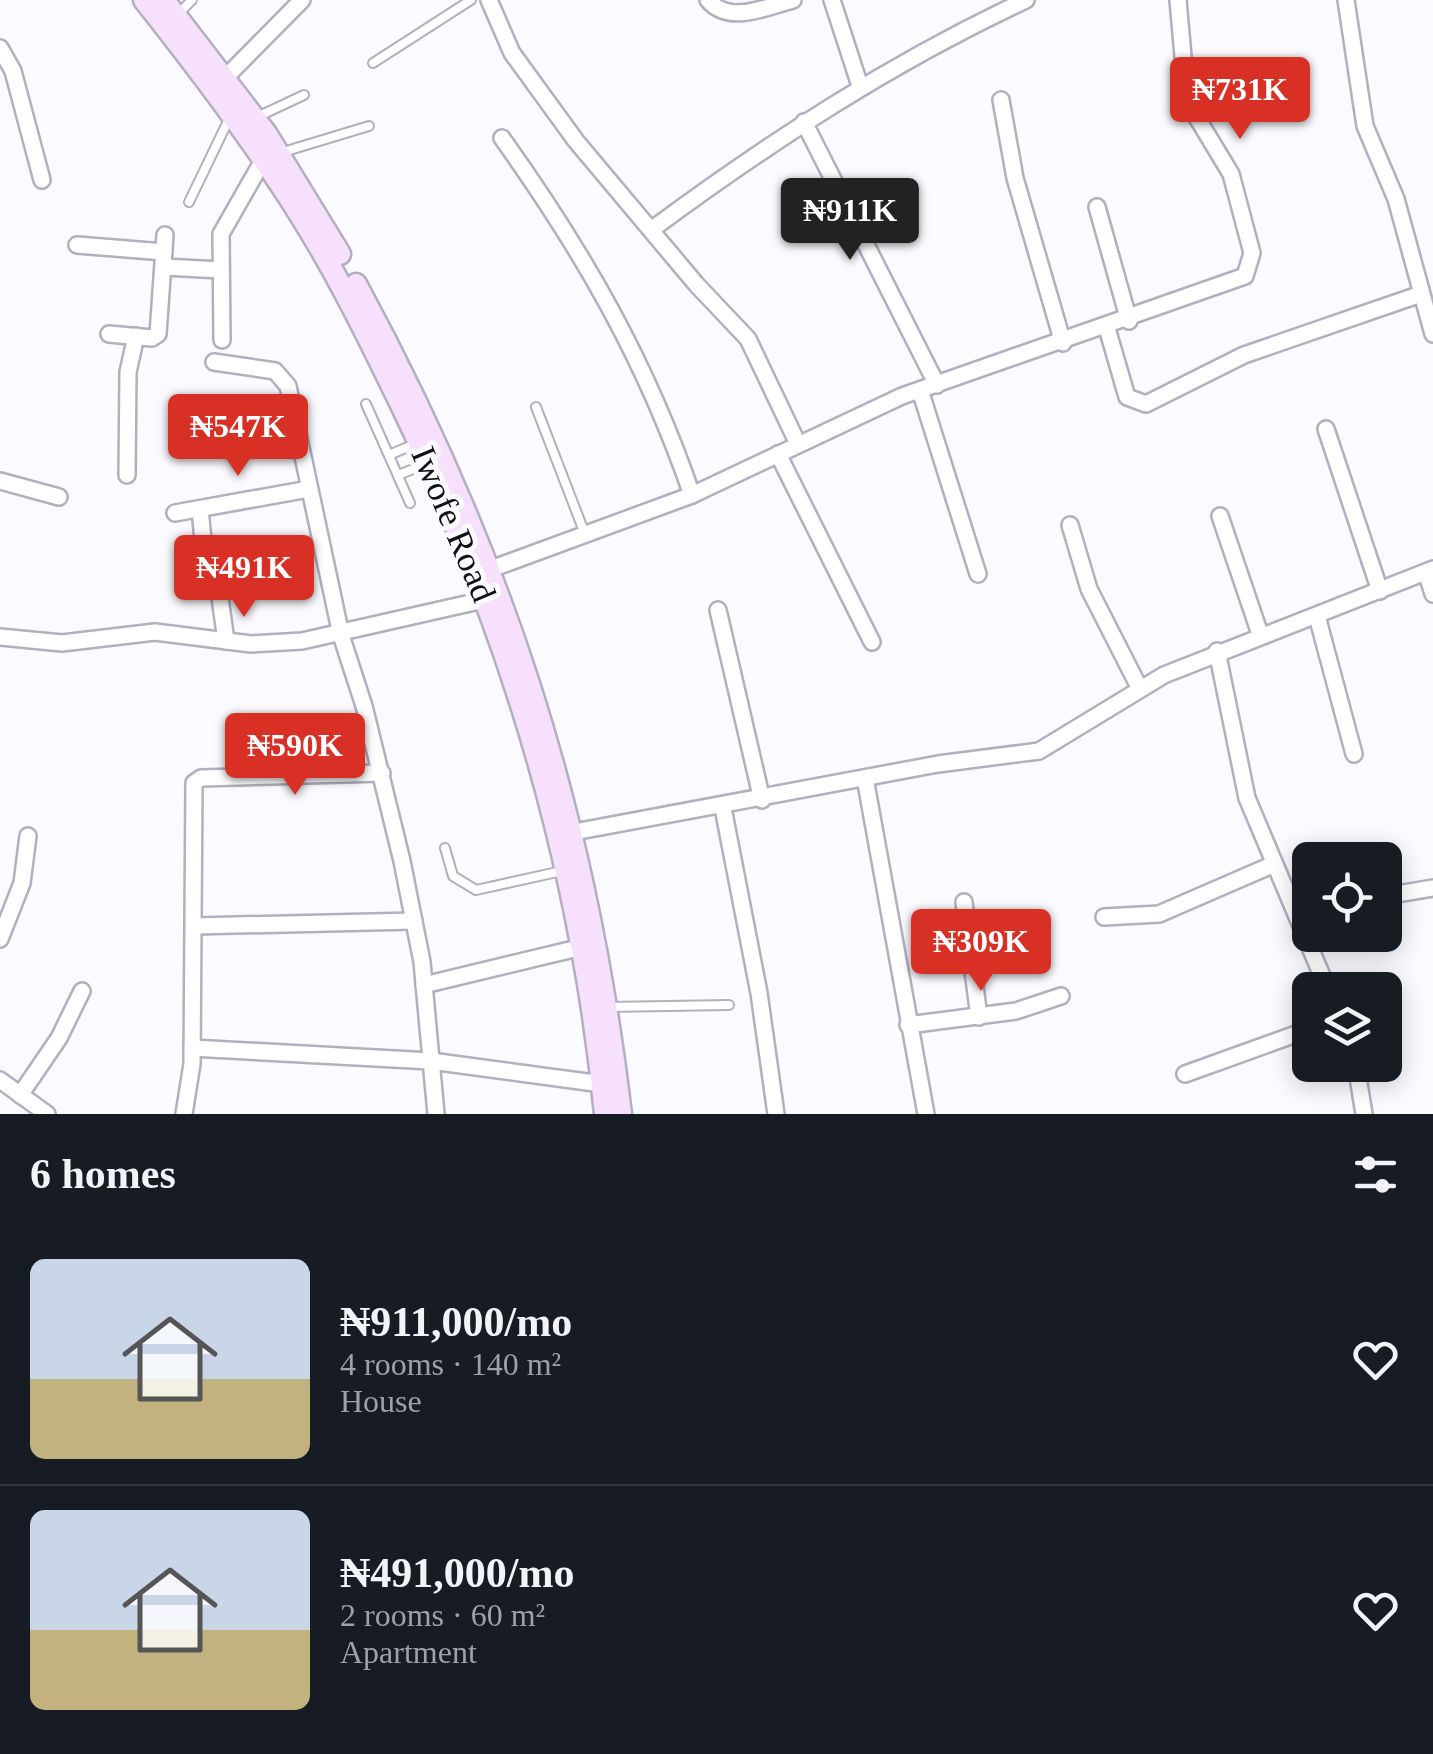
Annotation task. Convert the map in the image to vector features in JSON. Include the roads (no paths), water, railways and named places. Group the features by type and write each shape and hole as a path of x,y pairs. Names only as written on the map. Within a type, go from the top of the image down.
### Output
{"street":[{"name":"Iwofe Road","path":"144,0 231,115 270,158 394,353 491,569 544,722 574,832 608,1008 621,1114"},
{"path":"226,78 302,0"},
{"path":"489,0 512,53 576,140 748,339 798,444"},
{"path":"708,0 719,11 733,15 794,0"},
{"path":"832,0 860,86"},
{"path":"650,230 860,86 1026,0"},
{"path":"491,569 692,496 920,390 1213,291 1245,276 1252,253 1231,174 1187,101 1178,0"},
{"path":"1346,0 1366,126 1396,199 1433,334"},
{"name":"Iwofe Road","path":"170,8 255,118 270,158 330,264 420,442 488,599 530,726 566,870 582,947 605,1114"},
{"path":"0,48 13,72 42,180"},
{"path":"1001,100 1015,178 1063,343"},
{"path":"804,122 937,384"},
{"path":"502,138 598,280 692,496"},
{"path":"222,340 225,221 270,158"},
{"path":"1097,207 1129,320"},
{"path":"109,334 152,338 158,334 165,235"},
{"path":"77,245 222,270"},
{"path":"1107,328 1127,397 1146,404 1244,355 1421,294"},
{"path":"127,475 128,372 136,336"},
{"path":"214,362 282,374 341,635 382,773 414,921 436,1114"},
{"path":"920,390 978,574"},
{"path":"1326,429 1380,591"},
{"path":"778,454 872,642"},
{"path":"0,481 59,497"},
{"path":"175,513 309,489"},
{"path":"200,509 206,570 218,583 226,641"},
{"path":"1220,516 1260,634"},
{"path":"1070,525 1089,590 1140,690"},
{"path":"574,832 723,808 864,778 1039,752 1140,690 1260,634 1430,571 1433,594"},
{"path":"0,637 62,643 155,632 226,641 302,641 488,599"},
{"path":"718,610 762,800"},
{"path":"1317,616 1354,754"},
{"path":"1217,652 1247,798 1272,866 1292,901"},
{"path":"184,1114 192,1048 194,783 201,778 257,774 382,773"},
{"path":"864,778 926,1114"},
{"path":"723,808 776,1114"},
{"path":"0,939 22,883 28,836"},
{"path":"1104,916 1159,914 1272,866"},
{"path":"1402,893 1433,888"},
{"path":"964,902 979,1017"},
{"path":"194,926 414,921"},
{"path":"424,985 582,947"},
{"path":"20,1094 60,1038 82,991"},
{"path":"908,1025 1016,1011 1061,996"},
{"path":"1184,1074 1292,1035"},
{"path":"192,1048 431,1061 602,1084"},
{"path":"0,1080 46,1114"},
{"path":"1359,1082 1364,1114"}],"lane":[{"path":"170,8 192,0"},
{"path":"373,63 472,0"},
{"path":"255,118 304,95"},
{"path":"189,202 231,115"},
{"path":"270,158 369,126"},
{"path":"366,404 410,503"},
{"path":"536,407 585,534"},
{"path":"389,455 420,442"},
{"path":"398,475 429,462"},
{"path":"444,848 452,876 476,890 566,870"},
{"path":"608,1008 729,1004"}]}
